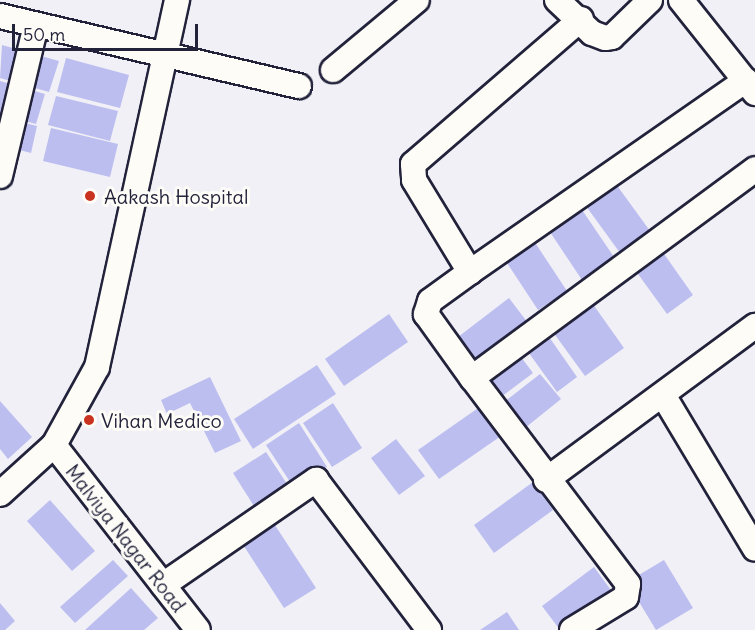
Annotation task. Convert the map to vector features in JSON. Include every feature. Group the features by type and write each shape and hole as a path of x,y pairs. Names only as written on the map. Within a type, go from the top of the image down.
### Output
{"street":[{"path":"0,494 54,445 97,367 177,0"},
{"path":"333,70 417,0"},
{"path":"556,0 581,19 598,37 612,37 650,0"},
{"path":"572,630 626,597 629,590 426,314 430,301 470,272 751,87 681,0"},
{"path":"0,16 299,86"},
{"path":"470,272 414,180 413,164 581,19"},
{"path":"0,176 36,25"},
{"path":"472,378 755,169"},
{"path":"546,480 755,326"},
{"path":"663,395 747,518 755,549"},
{"name":"Malviya Nagar Road","path":"54,445 198,630"},
{"path":"163,585 316,480 429,630"}],"building":[{"path":"2,45 59,61 49,92 0,78"},
{"path":"66,58 129,75 120,108 57,92"},
{"path":"0,81 45,94 36,124 0,114"},
{"path":"56,96 118,111 110,141 48,125"},
{"path":"0,117 37,126 31,153 0,145"},
{"path":"51,128 118,144 110,177 43,161"},
{"path":"613,180 653,235 623,257 583,202"},
{"path":"578,204 614,257 582,280 546,226"},
{"path":"532,238 567,291 538,310 503,257"},
{"path":"657,244 693,295 667,314 630,263"},
{"path":"509,298 531,327 474,368 454,340"},
{"path":"590,300 624,348 585,376 550,328"},
{"path":"389,314 408,342 344,386 325,359"},
{"path":"547,334 577,377 557,392 526,349"},
{"path":"518,353 533,373 497,400 482,380"},
{"path":"317,365 336,394 253,449 234,419"},
{"path":"540,374 561,399 525,428 504,402"},
{"path":"210,377 241,441 215,453 190,403 167,414 161,400"},
{"path":"0,401 32,437 8,459 0,449"},
{"path":"333,403 362,448 332,467 303,423"},
{"path":"481,406 501,436 439,479 418,450"},
{"path":"299,423 327,467 294,488 266,445"},
{"path":"396,439 425,476 399,495 371,458"},
{"path":"266,452 293,493 259,514 233,473"},
{"path":"533,482 553,510 494,553 474,525"},
{"path":"50,500 95,551 72,571 27,521"},
{"path":"269,516 316,588 284,608 238,537"},
{"path":"113,560 128,576 75,623 60,607"},
{"path":"664,560 693,608 656,630 627,582"},
{"path":"594,567 616,597 571,630 560,630 542,606"},
{"path":"131,588 158,618 144,630 85,630"},
{"path":"0,603 15,621 5,630 0,630"},
{"path":"507,612 519,630 480,630"}],"place":[{"name":"Aakash Hospital","path":"90,196"},
{"name":"Vihan Medico","path":"89,420"}]}
